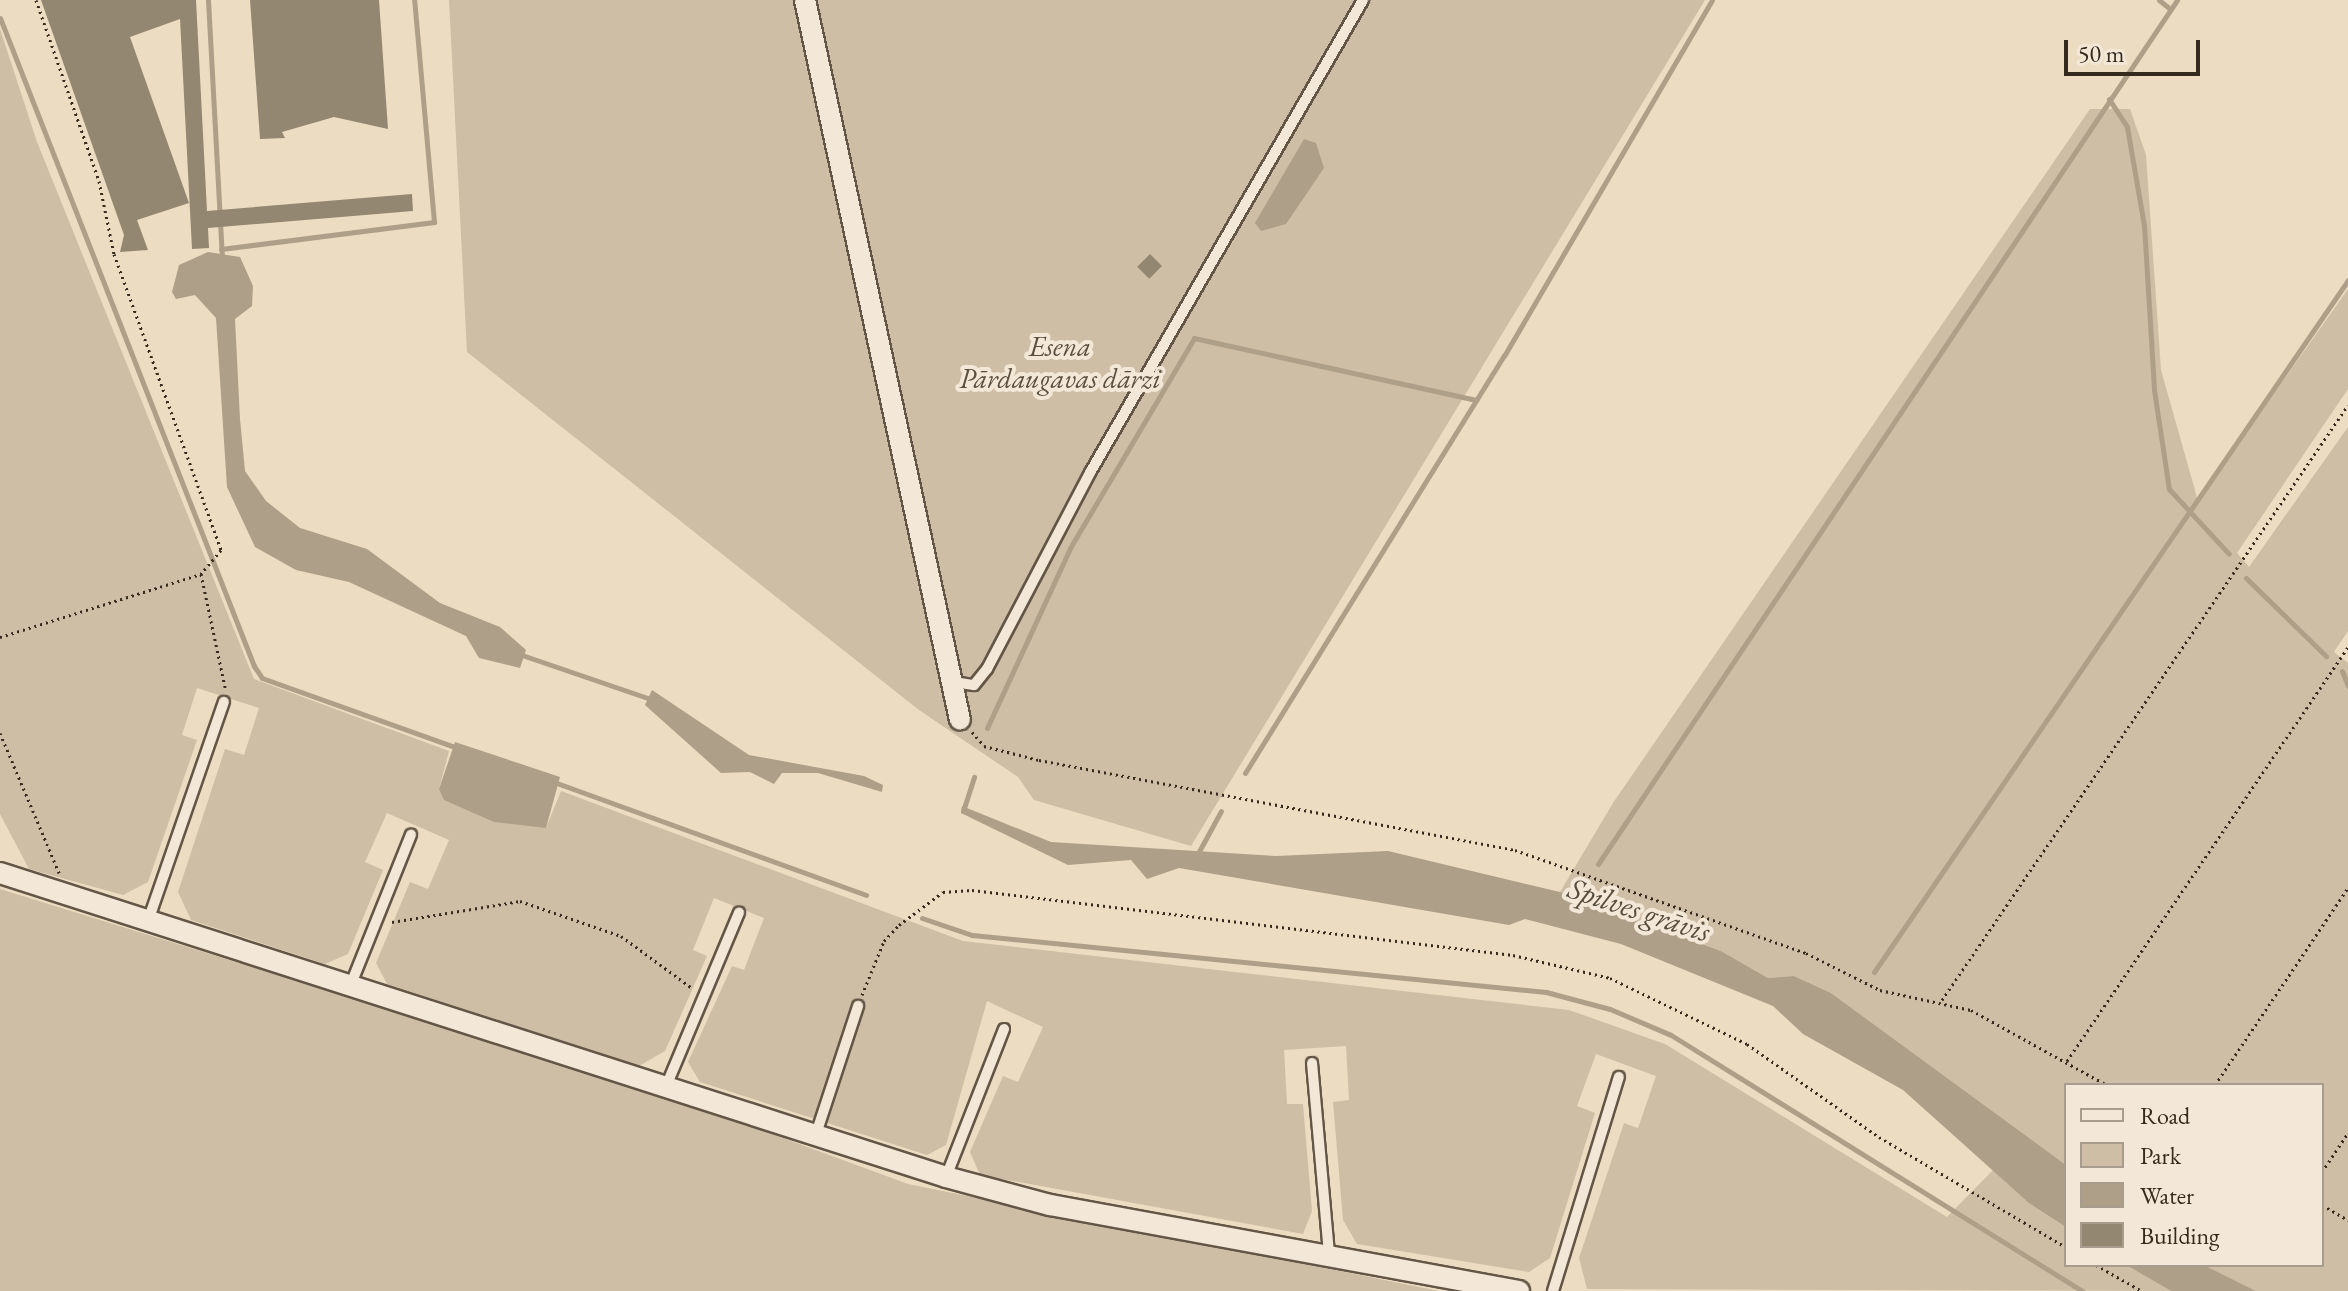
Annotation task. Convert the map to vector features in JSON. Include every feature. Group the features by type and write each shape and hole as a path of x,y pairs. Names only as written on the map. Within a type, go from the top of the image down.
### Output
{"street":[{"path":"805,0 960,720"},
{"path":"0,873 667,1084 946,1177 1050,1205 1519,1291"}],"lane":[{"path":"954,682 974,685 987,669 1091,471 1363,0"},
{"path":"148,921 224,702"},
{"path":"351,984 411,835"},
{"path":"667,1084 739,913"},
{"path":"816,1134 858,1006"},
{"path":"946,1177 1004,1029"},
{"path":"1312,1063 1329,1255"},
{"path":"1553,1291 1619,1077"}],"path":[{"path":"0,637 201,574 221,550 114,254 99,181 36,0"},
{"path":"1942,1000 2347,408"},
{"path":"201,574 225,671 224,702"},
{"path":"2066,1062 2348,647"},
{"path":"960,720 984,746 1039,760 1515,850 1806,953 1880,990 1942,1000 2103,1083"},
{"path":"0,733 69,896"},
{"path":"2216,1083 2348,888"},
{"path":"858,1006 884,941 899,925 943,892 972,890 1513,955 1610,978 1747,1044 1879,1137 2064,1246"},
{"path":"373,929 520,901 621,936 703,998"},
{"path":"2324,1169 2348,1133"},
{"path":"2324,1206 2348,1220"},
{"path":"2100,1267 2142,1291"}],"green space":[{"name":"Esena Pārdaugavas dārzi","path":"449,0 1705,0 1191,846 1034,800 1018,777 919,710 467,352"},
{"path":"0,29 37,142 254,679 449,751 439,789 546,828 561,791 963,941 1569,1010 1665,1044 1947,1217 1995,1168 2064,1225 2064,1267 2129,1267 2171,1291 1587,1289 1579,1258 1624,1123 1638,1128 1656,1076 1596,1054 1577,1106 1595,1113 1550,1258 1529,1272 1357,1244 1343,1220 1333,1102 1349,1100 1346,1046 1284,1050 1287,1104 1303,1104 1312,1211 1303,1234 980,1175 970,1152 1003,1076 1018,1082 1043,1027 987,1001 946,1145 927,1155 700,1082 688,1062 732,966 744,970 764,918 714,898 693,950 707,956 665,1051 639,1066 387,984 376,963 410,882 428,889 449,840 387,813 365,862 383,870 348,954 325,964 191,920 178,892 225,749 244,755 259,708 197,688 182,735 197,740 148,882 123,895 29,869 0,814"},
{"path":"2090,109 2130,109 2146,155 2161,370 2198,501 2348,289 2348,389 2237,553 2249,567 2348,427 2348,631 2334,652 2348,663 2348,1291 2256,1291 2208,1267 2324,1267 2324,1083 2064,1083 2064,1164 1831,993 1794,976 1768,978 1721,951 1560,892 1613,803"},
{"path":"0,889 672,1097 908,1184 1439,1291 0,1291"}],"water":[{"path":"1304,139 1316,143 1324,168 1286,224 1261,231 1255,223"},
{"path":"208,252 240,257 253,286 252,306 235,319 240,419 245,471 266,501 300,528 367,549 440,603 500,627 526,650 520,668 479,658 466,636 349,582 296,570 255,547 227,487 216,318 195,295 176,299 172,292 179,265"},
{"path":"652,690 749,755 864,776 883,785 882,792 818,773 782,773 774,784 750,772 721,773 645,705"},
{"path":"455,742 560,777 546,828 494,822 444,800 439,789"},
{"path":"962,806 1051,842 1276,856 1388,851 1560,892 1721,951 1768,978 1794,976 1831,993 2064,1164 2064,1226 2029,1203 1903,1090 1803,1034 1773,1006 1621,944 1525,919 1509,925 1179,868 1147,879 1131,860 1068,865 961,813"},
{"path":"2129,1267 2208,1267 2256,1291 2171,1291"}],"building":[{"path":"41,0 196,0 207,211 412,194 413,211 208,228 209,248 192,249 180,19 130,37 189,203 137,220 148,250 120,252 124,235"},
{"path":"250,0 379,0 388,129 334,117 282,132 285,138 260,139"},
{"path":"1150,254 1162,266 1149,279 1137,267"}],"waterway":[{"path":"208,0 222,259"},
{"path":"221,249 434,222 414,0"},
{"path":"1245,773 1504,356 1712,0"},
{"path":"2159,0 2170,9"},
{"name":"Spilves grāvis","path":"1598,864 2177,0"},
{"path":"0,18 254,666 262,678 458,748"},
{"path":"2109,99 2127,127 2144,225 2154,390 2169,489 2229,554"},
{"path":"1874,972 2348,280"},
{"path":"987,728 1070,548 1194,338 1476,400"},
{"path":"2246,578 2326,656"},
{"path":"519,654 653,700"},
{"path":"2342,671 2348,686"},
{"path":"963,811 974,777"},
{"path":"554,782 866,895"},
{"path":"1197,855 1221,811"},
{"path":"922,918 972,935 1546,992 1610,1009 1671,1035 2083,1291"}]}
